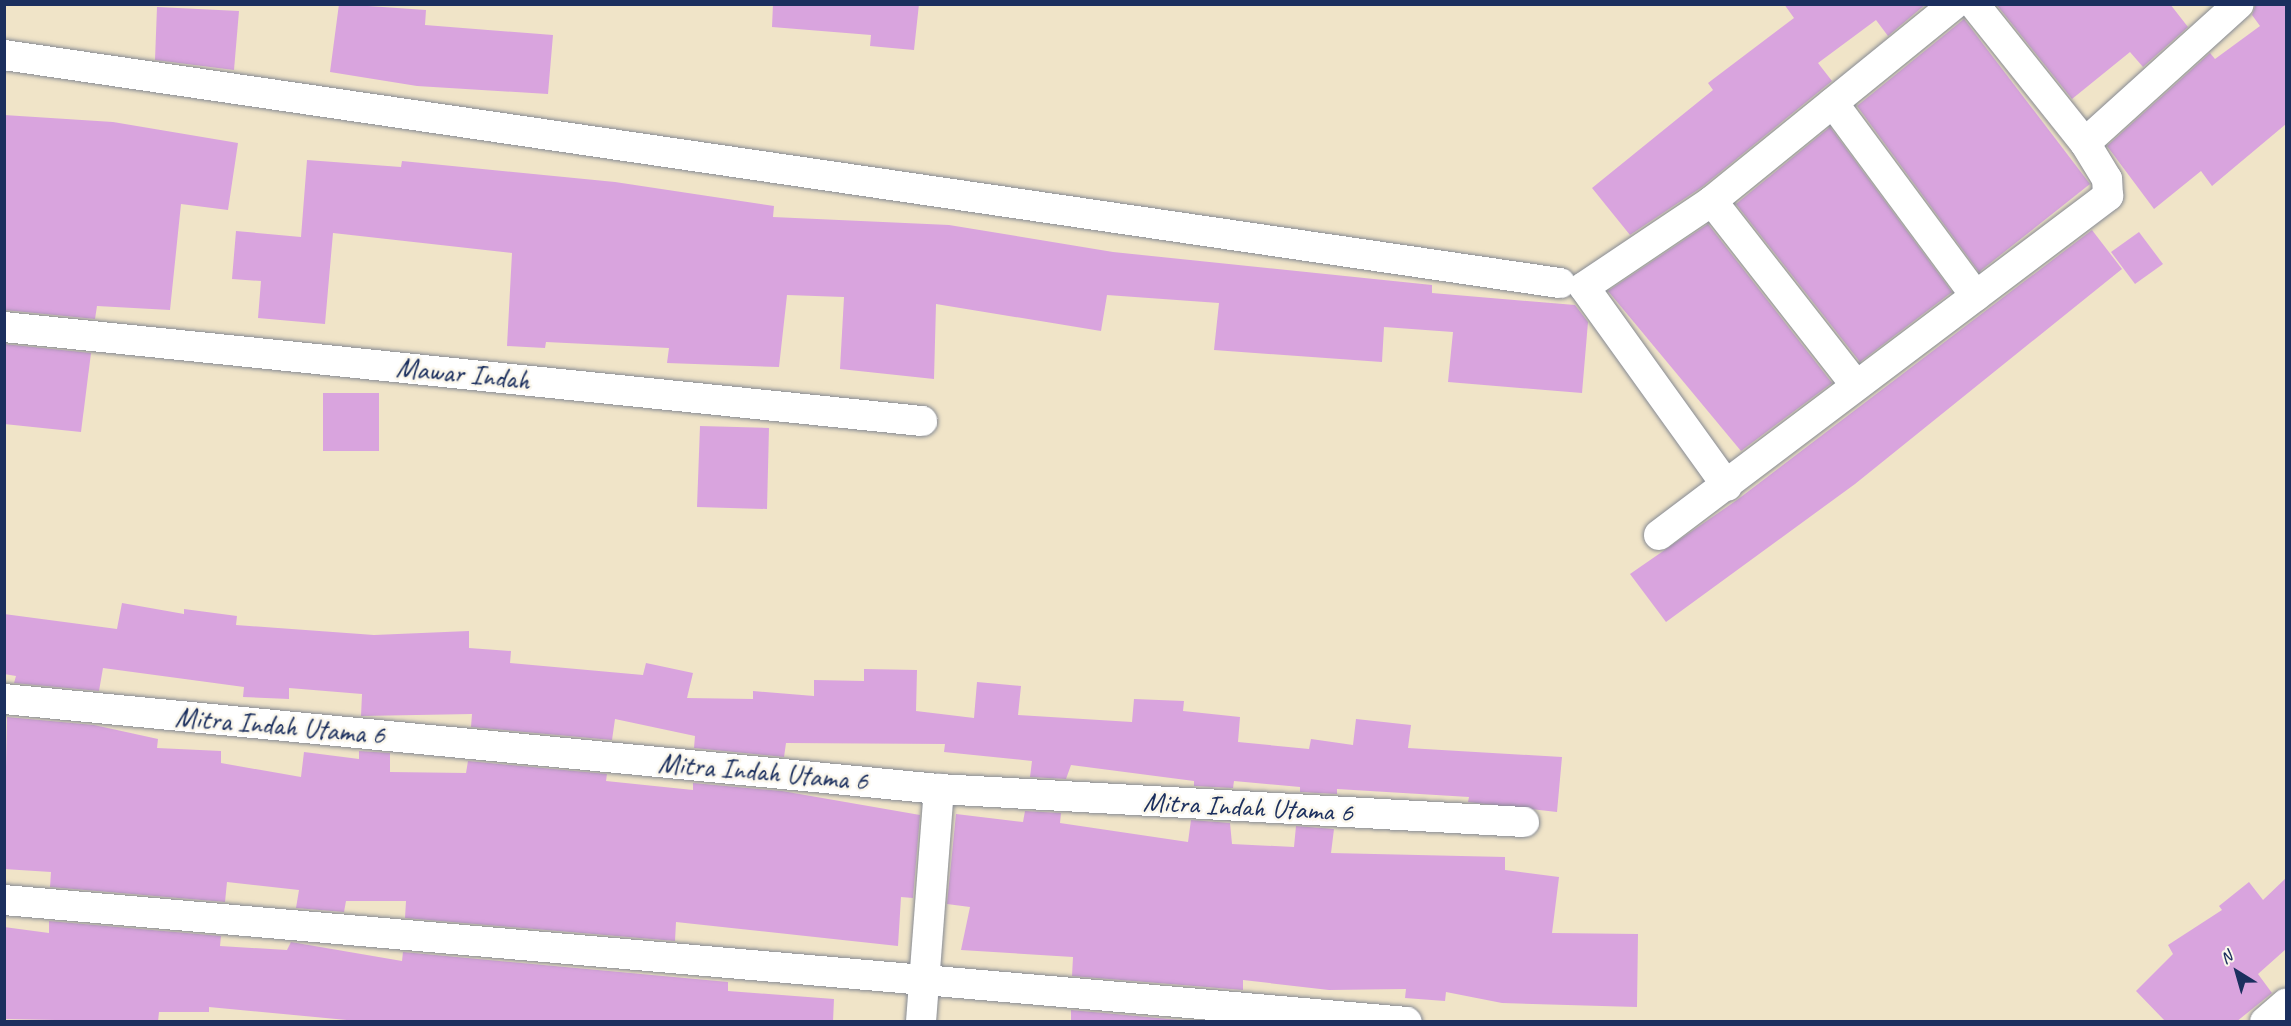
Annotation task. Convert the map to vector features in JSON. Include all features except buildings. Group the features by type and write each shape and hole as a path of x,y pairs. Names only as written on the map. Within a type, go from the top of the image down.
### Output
{"street":[{"path":"1727,486 1584,287 1712,201 1954,4"},
{"path":"1659,535 1727,486 1856,385 2108,196 2107,179 2085,143 1974,4"},
{"path":"2085,143 2240,4"},
{"path":"4,55 1560,283"},
{"path":"1833,103 1976,296"},
{"path":"1712,201 1856,385"},
{"name":"Mawar Indah","path":"4,327 922,421"},
{"name":"Mitra Indah Utama 6","path":"4,699 939,789 1524,822"},
{"path":"921,1022 921,978 939,789"},
{"path":"4,900 1407,1022"},
{"path":"2265,1022 2286,1004"}]}
